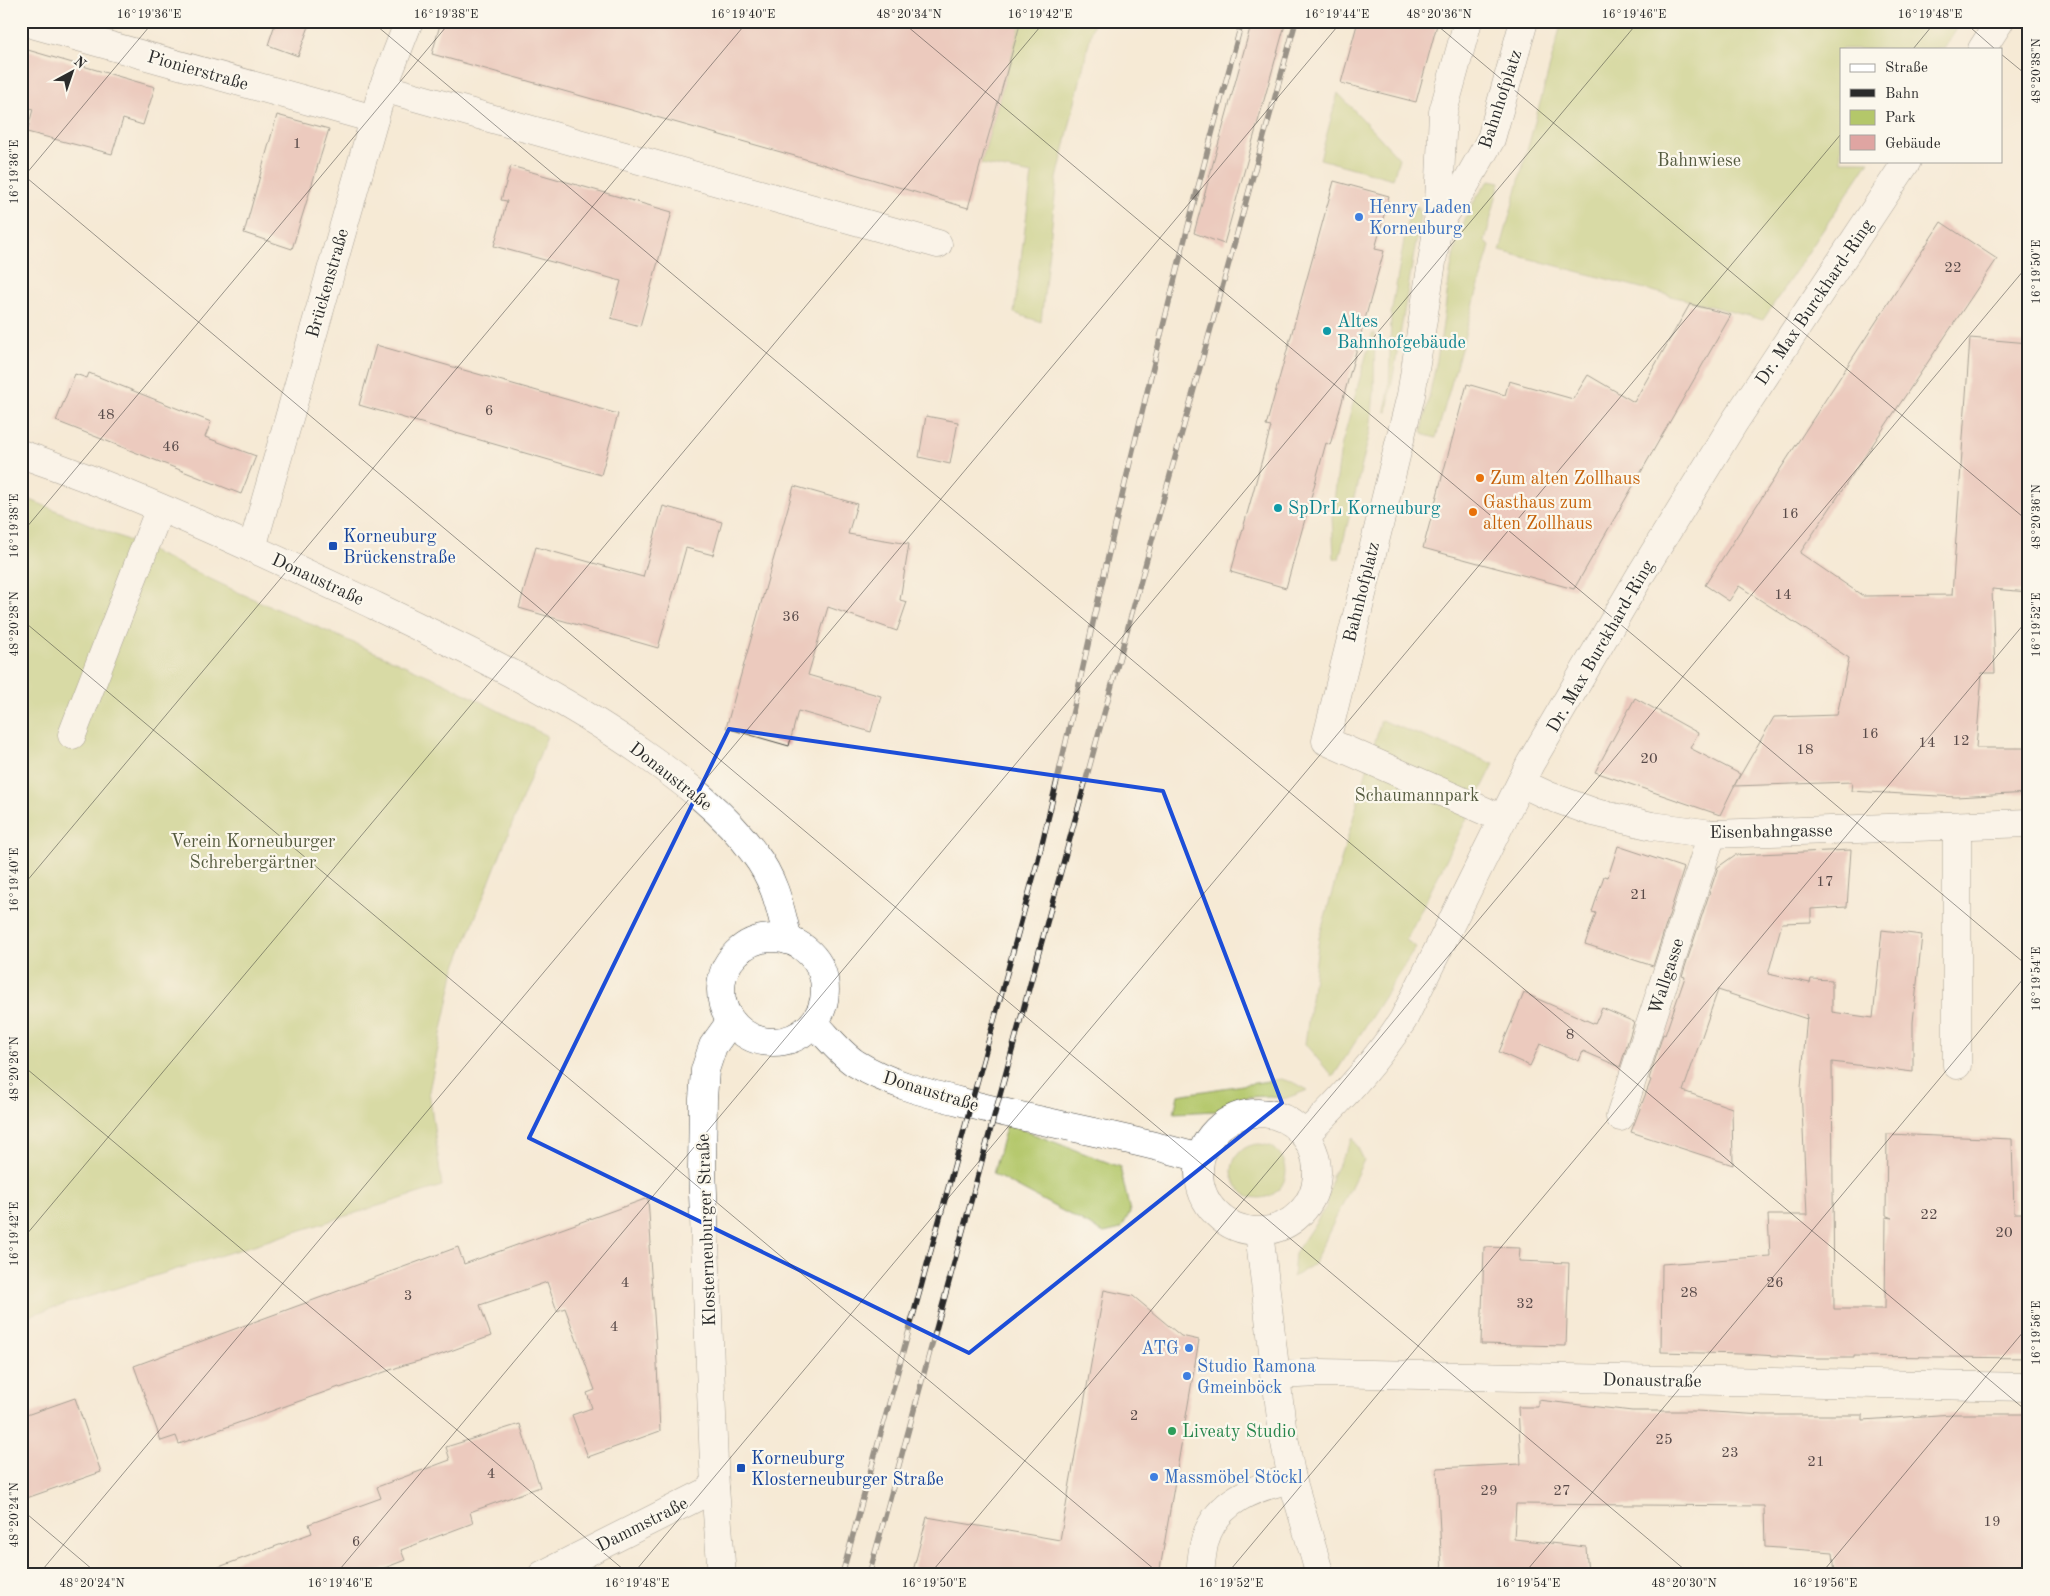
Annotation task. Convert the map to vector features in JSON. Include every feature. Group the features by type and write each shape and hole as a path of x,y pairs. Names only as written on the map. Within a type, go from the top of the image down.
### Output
{"street":[{"name":"Brückenstraße","path":"252,548 383,88 409,21"},
{"name":"Bahnhofplatz","path":"1468,21 1443,112 1438,224 1411,395 1326,741 1503,819"},
{"name":"Bahnhofplatz","path":"1438,224 1466,183 1491,139 1524,21"},
{"path":"1983,48 2000,21"},
{"name":"Pionierstraße","path":"21,22 374,119"},
{"path":"383,88 938,244"},
{"name":"Dr. Max Burckhard-Ring","path":"1305,1135 1365,1074 1403,1020 1521,783 1641,574 1735,421 1907,162"},
{"name":"Donaustraße","path":"21,454 160,508 252,548 449,640 508,671 615,733 692,788 728,822 755,854 775,888 788,940"},
{"path":"72,735 160,508"},
{"name":"Eisenbahngasse","path":"1521,783 1548,796 1593,812 1652,826 1712,834 1957,827 2029,823"},
{"path":"1957,827 1957,1065"},
{"name":"Wallgasse","path":"1620,1117 1712,834"},
{"path":"761,939 788,940 803,947 816,959 823,975 826,992 822,1010 814,1023 803,1033 779,1042 765,1042 752,1038 731,1021 723,1004 721,985 730,961 738,951 761,939"},
{"name":"Klosterneuburger Straße","path":"722,1575 715,1488 702,1169 703,1099 705,1070 713,1046 731,1021"},
{"name":"Donaustraße","path":"814,1023 854,1062 877,1075 926,1092 1011,1115 1147,1143 1200,1158"},
{"path":"1267,1112 1281,1116 1295,1125 1305,1135 1314,1150 1318,1165 1317,1181 1312,1198 1304,1211 1291,1222 1277,1228 1259,1232 1240,1229 1214,1212 1204,1198 1200,1185 1200,1158 1212,1133 1224,1122 1238,1115 1267,1112"},
{"path":"1259,1232 1274,1375 1292,1479 1320,1575"},
{"name":"Donaustraße","path":"1274,1375 1320,1373 2029,1388"},
{"path":"1200,1575 1205,1541 1213,1522 1224,1508 1240,1495 1263,1485 1292,1479"},
{"name":"Dammstraße","path":"542,1575 715,1488"}],"highlighted area":[{"path":"729,729 1163,791 1282,1103 969,1353 529,1138"}],"green space":[{"path":"1021,21 1094,21 1057,179 1041,322 1014,313 1032,174 981,164"},
{"name":"Bahnwiese","path":"1562,21 1962,21 1945,48 1840,48 1840,162 1868,162 1763,320 1500,251"},
{"path":"1338,93 1399,158 1393,179 1320,159"},
{"path":"1490,180 1500,182 1485,241 1490,246 1436,438 1425,435 1422,431 1439,349 1454,254 1467,215 1477,197"},
{"path":"1415,207 1419,207 1420,218 1387,412 1385,411 1389,390 1391,314 1408,218"},
{"path":"1375,333 1374,393 1370,432 1339,559 1334,558 1332,516 1341,447 1372,334"},
{"name":"Verein Korneuburger Schrebergärtner","path":"21,496 130,541 240,593 445,683 547,736 455,969 429,1091 442,1186 21,1318"},
{"name":"Schaumannpark","path":"1381,720 1494,764 1406,940 1416,947 1333,1077 1305,1044 1319,938"},
{"path":"1281,1079 1295,1083 1308,1090 1284,1099 1270,1096 1248,1097 1230,1103 1216,1111 1174,1113 1178,1095"},
{"path":"1007,1124 1120,1167 1130,1212 1121,1229 1104,1233 993,1174"},
{"path":"1353,1138 1364,1160 1313,1265 1293,1277 1295,1253 1326,1207 1332,1176"},
{"path":"1259,1144 1269,1146 1278,1152 1284,1161 1286,1171 1284,1181 1278,1190 1269,1196 1259,1198 1249,1196 1240,1190 1234,1181 1232,1171 1234,1161 1240,1152 1249,1146"}],"building":[{"path":"276,21 311,21 298,56 268,45"},
{"path":"441,21 1021,21 968,208 795,156 432,54"},
{"path":"1252,21 1286,21 1224,244 1194,233"},
{"path":"1358,21 1438,21 1416,102 1341,83"},
{"path":"21,48 155,87 143,125 123,119 112,154 27,132 33,109 21,106"},
{"path":"277,115 329,129 292,249 244,233"},
{"path":"511,166 672,212 640,326 611,318 621,281 494,246 507,201 501,200"},
{"name":"Altes Bahnhofgebäude","path":"1334,181 1389,196 1375,249 1384,251 1330,445 1326,443 1286,588 1231,572 1271,427 1266,426"},
{"path":"1941,222 1997,259 1800,553 1863,596 1952,595 1970,338 2029,343 2029,592 1992,589 1995,673 1982,673 1976,748 2029,748 2029,793 1956,797 1851,791 1852,782 1734,786 1774,717 1837,715 1849,658 1739,586 1729,601 1705,585"},
{"path":"1690,304 1731,315 1574,589 1423,548 1467,384 1505,395 1509,381 1573,399 1588,375 1634,402"},
{"path":"376,345 618,414 601,475 359,405"},
{"path":"89,373 211,422 205,437 256,456 241,494 56,421 75,374 87,378"},
{"path":"926,416 958,422 950,464 919,457"},
{"path":"794,486 857,504 848,534 909,544 900,600 907,602 897,631 828,607 808,675 881,696 871,732 798,711 789,746 726,728"},
{"path":"663,506 722,522 713,555 686,548 658,648 519,608 536,547 643,577"},
{"path":"1635,698 1698,733 1690,748 1740,774 1720,815 1595,772"},
{"path":"1618,846 1684,868 1653,966 1585,944 1596,913 1592,912 1604,876 1608,877"},
{"path":"1851,850 1847,907 1811,909 1811,922 1782,923 1768,974 1810,983 1811,979 1832,980 1832,1012 1873,1018 1882,930 1922,935 1913,1022 1913,1072 1832,1062 1834,1309 1885,1309 1886,1217 1893,1218 1886,1215 1887,1134 2012,1139 2014,1213 2029,1213 2029,1358 1854,1356 1854,1358 1814,1358 1661,1352 1662,1264 1770,1256 1768,1215 1807,1215 1801,1088 1807,1019 1718,990 1683,1091 1732,1108 1733,1165 1631,1132 1651,1080 1649,1079 1663,1034 1665,1035 1685,977 1682,976 1718,867 1735,855"},
{"path":"1524,993 1595,1024 1602,1008 1634,1022 1620,1067 1583,1051 1579,1061 1540,1044 1530,1066 1499,1052"},
{"path":"648,1198 660,1431 588,1457 572,1415 592,1408 587,1393 595,1390 565,1308 557,1311 547,1282 480,1305 491,1336 437,1356 339,1387 179,1444 176,1436 161,1441 134,1366 458,1247 464,1264"},
{"path":"1484,1247 1520,1248 1519,1261 1569,1263 1566,1346 1481,1344"},
{"path":"1104,1290 1133,1296 1181,1336 1199,1340 1159,1575 912,1575 927,1517 1060,1540"},
{"path":"75,1398 101,1472 21,1500 21,1417"},
{"path":"1538,1400 1632,1411 1696,1411 1764,1415 1863,1415 1863,1420 1953,1414 2029,1414 2029,1575 1835,1575 1833,1552 1765,1547 1764,1506 1516,1504 1514,1539 1586,1547 1588,1575 1442,1575 1437,1468 1521,1464 1518,1407 1538,1407"},
{"path":"520,1424 540,1487 470,1512 473,1523 401,1550 405,1560 367,1575 208,1575 208,1571 312,1533 309,1524 381,1498 377,1487 450,1460 446,1447"}],"railway":[{"path":"842,1575 1038,860 1152,371 1242,21"},
{"path":"869,1575 1100,728 1296,21"}],"place":[{"name":"Henry Laden Korneuburg","path":"1359,217"},
{"name":"Altes Bahnhofgebäude","path":"1327,331"},
{"name":"Zum alten Zollhaus","path":"1480,478"},
{"name":"SpDrL Korneuburg","path":"1278,508"},
{"name":"Gasthaus zum alten Zollhaus","path":"1473,512"},
{"name":"Korneuburg Brückenstraße","path":"333,546"},
{"name":"ATG","path":"1189,1348"},
{"name":"Studio Ramona Gmeinböck","path":"1187,1376"},
{"name":"Liveaty Studio","path":"1172,1431"},
{"name":"Korneuburg Klosterneuburger Straße","path":"741,1468"},
{"name":"Massmöbel Stöckl","path":"1154,1477"}]}
